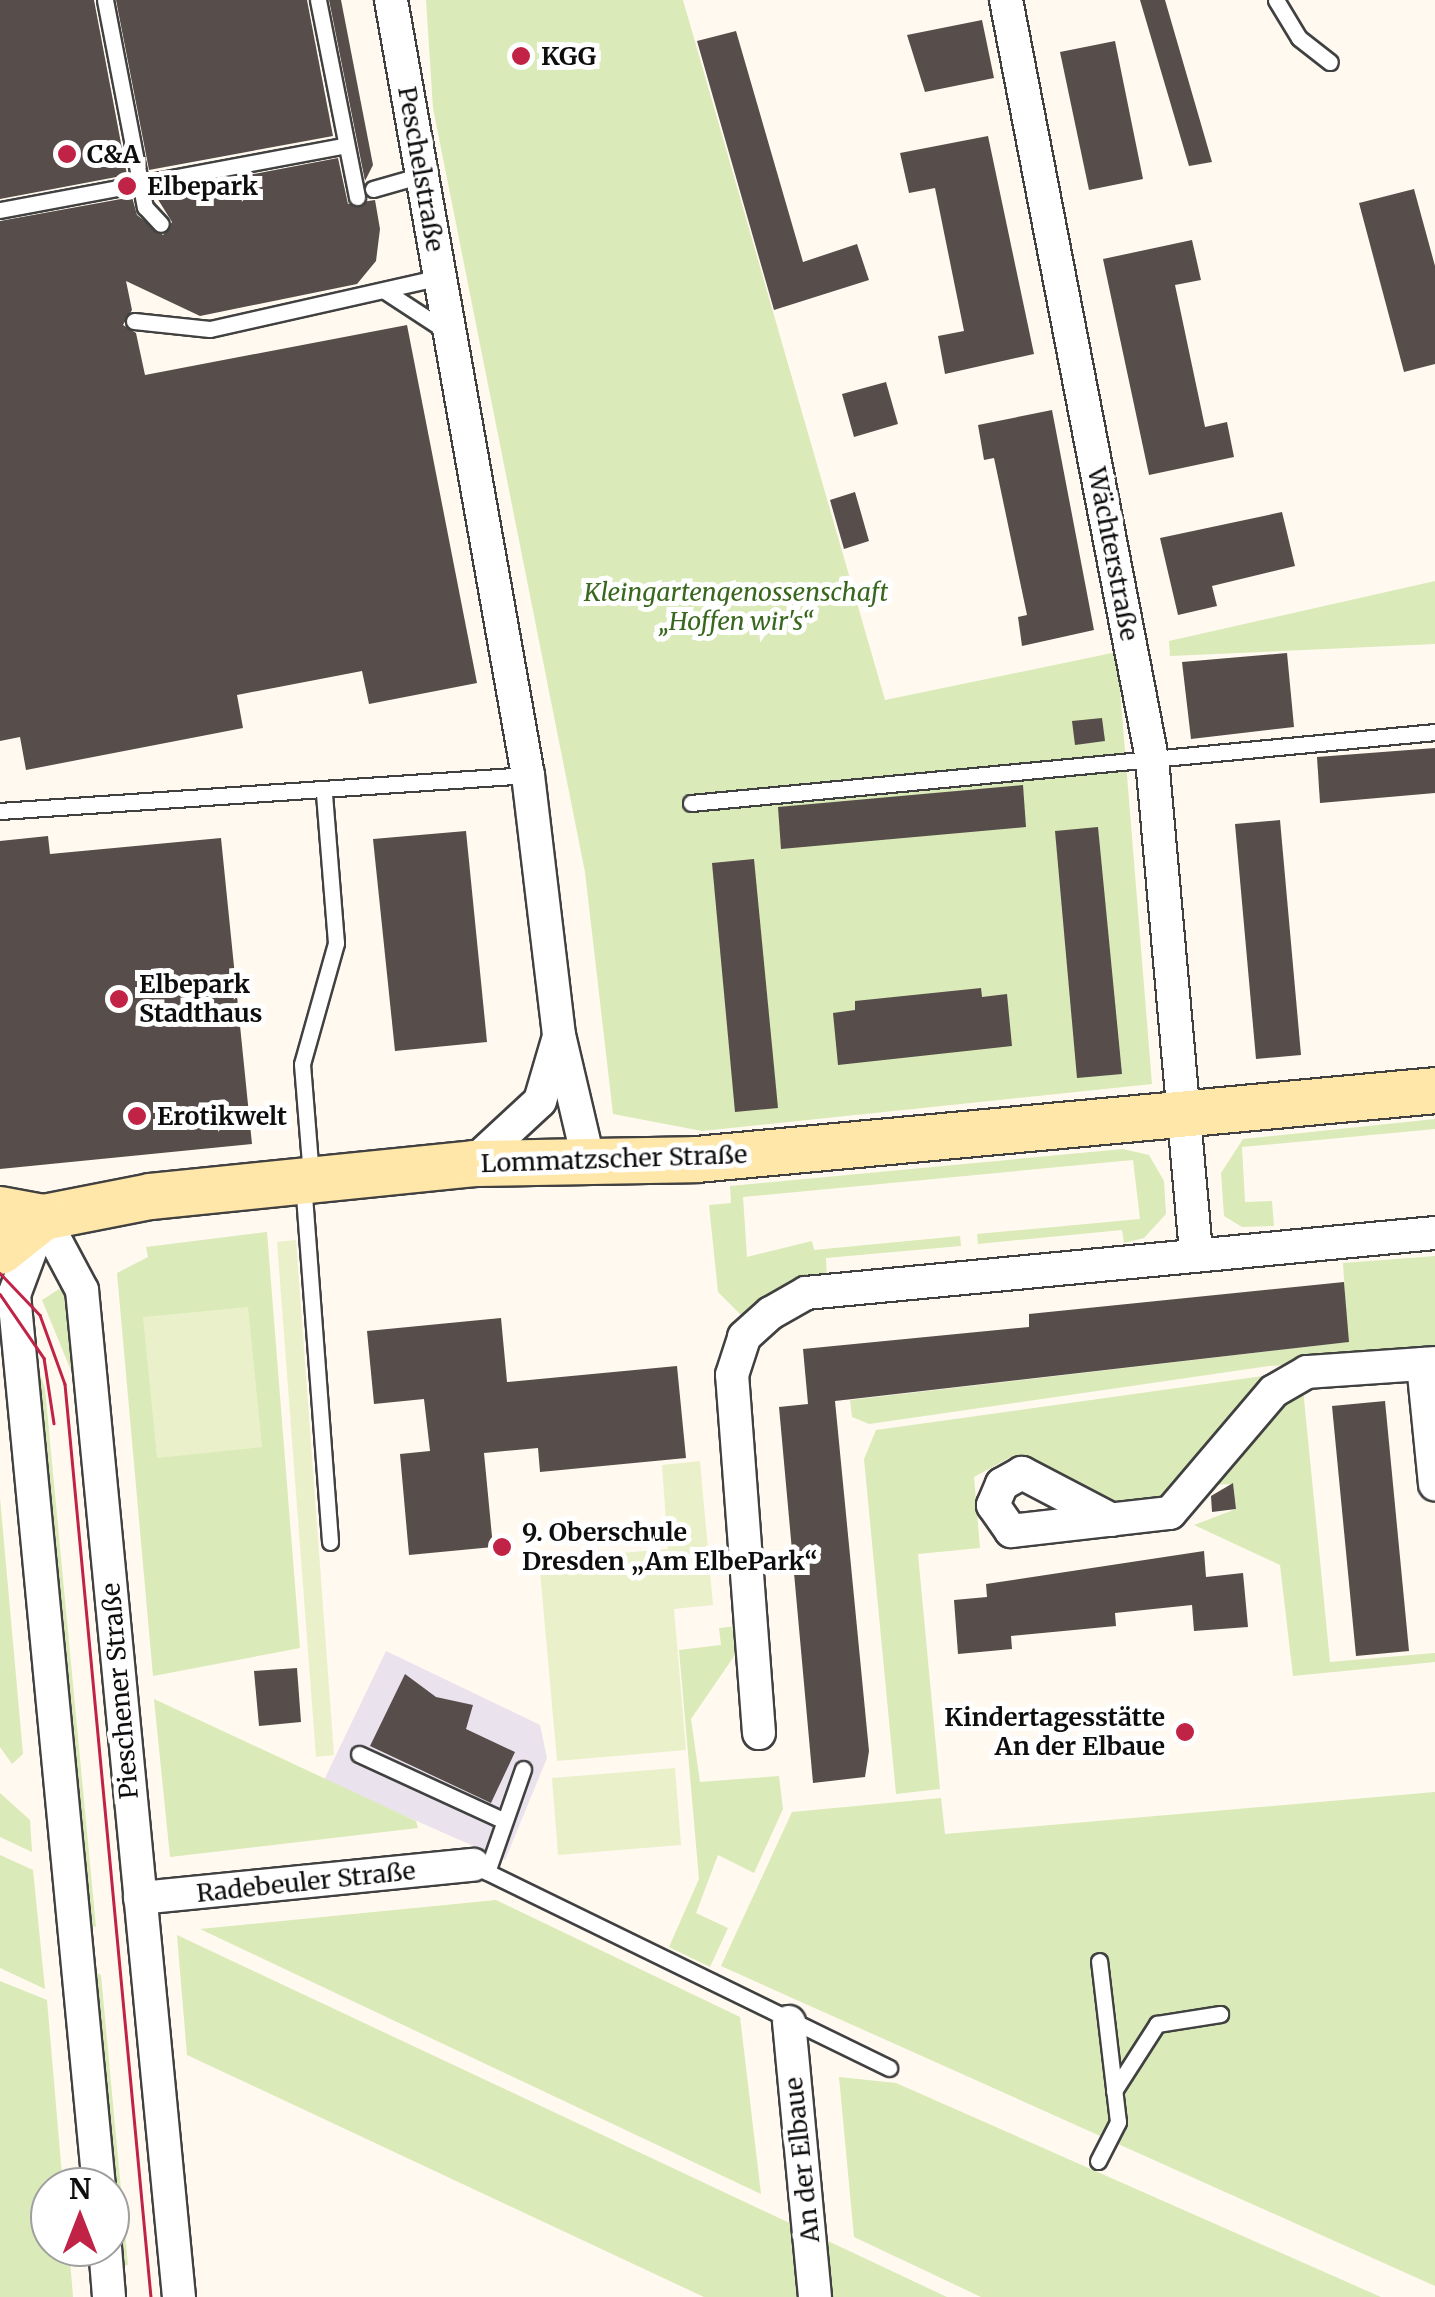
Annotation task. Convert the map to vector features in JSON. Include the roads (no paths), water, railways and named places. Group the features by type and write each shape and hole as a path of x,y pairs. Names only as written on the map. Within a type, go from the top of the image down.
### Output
{"main road":[{"name":"Lommatzscher Straße","path":"21,1213 472,1164 715,1157 1435,1090"},
{"path":"0,1251 21,1213"}],"street":[{"name":"Peschelstraße","path":"391,0 528,776 559,1036 588,1159"},
{"name":"Wächterstraße","path":"1006,0 1152,759 1186,1113"},
{"path":"472,1164 540,1101 559,1036"},
{"path":"1186,1113 1196,1252"},
{"path":"21,1213 8,1308 97,2167"},
{"name":"Pieschener Straße","path":"21,1213 82,1290 179,2297"},
{"path":"760,1733 732,1375 744,1337 806,1294 1196,1252 1435,1234"},
{"path":"1112,1520 1170,1514 1274,1391 1306,1372 1429,1363 1435,1484"},
{"name":"Radebeuler Straße","path":"140,1898 480,1869"},
{"name":"An der Elbaue","path":"788,2022 815,2297"},
{"path":"107,2267 109,2297"}],"lane":[{"path":"106,0 140,182 160,224"},
{"path":"318,0 357,197"},
{"path":"1276,0 1290,27 1330,62"},
{"path":"0,210 346,145"},
{"path":"372,188 423,174"},
{"path":"134,321 210,328 441,277"},
{"path":"385,291 415,303 451,338"},
{"path":"691,803 1435,732"},
{"path":"0,811 324,794 528,776"},
{"path":"324,794 336,944 302,1064 330,1542"},
{"path":"0,1231 21,1213"},
{"path":"360,1754 500,1819"},
{"path":"523,1769 480,1869 889,2068"},
{"path":"1098,2160 1118,2122 1099,1961"},
{"path":"1114,2091 1157,2024 1220,2014"}],"tram line":[{"path":"0,1273 40,1315 65,1384 151,2297"},
{"path":"0,1294 44,1358 54,1423"}],"place":[{"name":"KGG","path":"521,56"},
{"name":"C&A","path":"67,154"},
{"name":"Elbepark","path":"127,186"},
{"name":"Elbepark Stadthaus","path":"119,999"},
{"name":"Erotikwelt","path":"137,1116"},
{"name":"9. Oberschule Dresden „Am ElbePark“","path":"502,1547"},
{"name":"Kindertagesstätte An der Elbaue","path":"1185,1732"}],"park label":[{"name":"Kleingartengenossenschaft „Hoffen wir's“","path":"736,608"}]}
